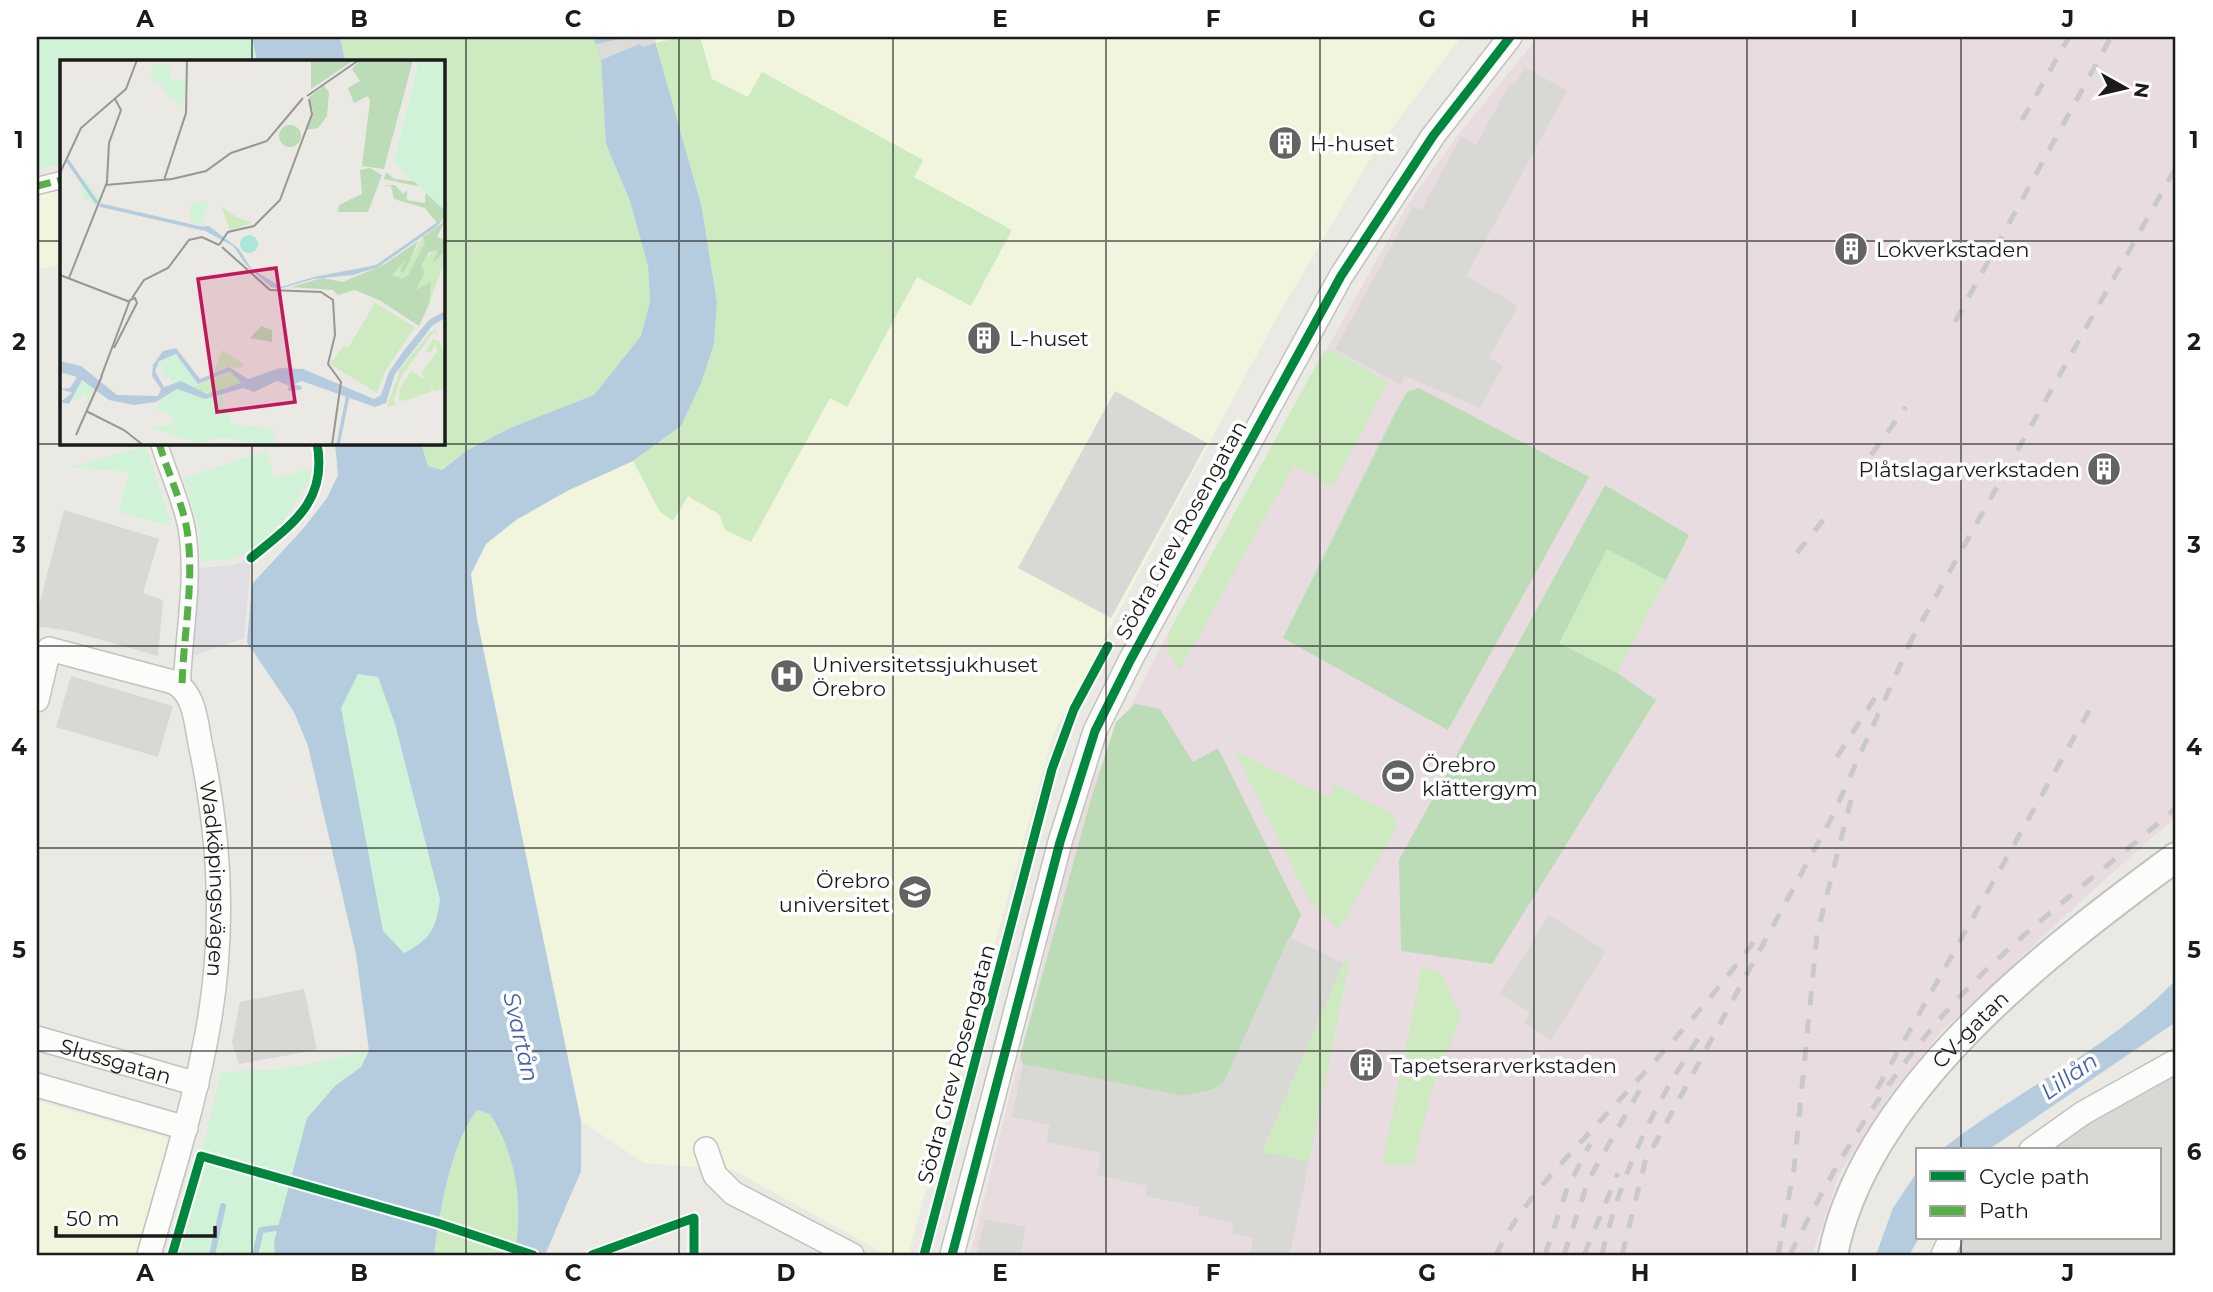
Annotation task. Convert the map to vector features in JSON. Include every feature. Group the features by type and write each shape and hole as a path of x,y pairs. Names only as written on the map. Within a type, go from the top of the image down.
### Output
{"street":[{"name":"Södra Grev Rosengatan","path":"952,1255 1060,842 1095,731 1131,659 1341,276 1442,123 1510,37"},
{"path":"37,186 60,180"},
{"path":"37,700 49,649 157,677 181,687 190,569 188,545 186,527 159,444"},
{"name":"Wadköpingsvägen","path":"149,1255 197,1083 215,976 220,902 204,763 190,698 181,687"},
{"name":"CV-gatan","path":"1833,1255 1841,1222 1858,1178 1880,1141 1926,1079 2002,997 2050,954 2176,857"},
{"name":"Slussgatan","path":"37,1038 197,1083"},
{"path":"2034,1148 2105,1099 2176,1060"},
{"path":"37,1085 186,1128"},
{"path":"706,1149 715,1175 733,1193 852,1255"}],"shaded area":[{"path":"37,37 252,37 257,60 60,60 60,164 37,170"},
{"name":"Universitetssjukhuset Örebro","path":"654,37 1461,37 1375,151 1275,321 1054,732 908,1255 887,1255 733,1170 644,1163 581,1121 477,619 471,574 486,544 516,520 567,491 702,208"},
{"path":"1538,37 2176,37 2176,817 2094,889 1942,1031 1889,1096 1840,1173 1812,1255 970,1255 1084,798 1161,646 1408,204 1458,135"},
{"path":"1525,67 1567,91 1466,276 1518,306 1489,358 1503,366 1480,408 1405,376 1401,385 1335,349 1413,207 1421,210 1461,137 1476,145 1510,83 1515,85"},
{"path":"60,190 60,264 37,270 37,194"},
{"path":"1115,391 1207,443 1111,618 1018,568"},
{"path":"146,446 171,526 119,512 129,472 71,467"},
{"path":"266,451 274,478 309,469 311,477 288,513 259,544 230,559 201,561 200,531 184,478"},
{"path":"64,510 159,539 143,593 163,600 158,656 70,631 37,626 37,613"},
{"path":"251,558 244,638 182,660 190,569 234,565"},
{"path":"358,674 378,677 395,724 440,899 431,932 404,953 383,931 341,708"},
{"path":"71,676 173,706 158,757 56,727"},
{"path":"1549,915 1606,951 1551,1040 1524,1023 1530,1012 1500,994"},
{"path":"1289,937 1343,963 1262,1152 1309,1162 1290,1255 1250,1255 1253,1238 1232,1233 1234,1223 1198,1215 1199,1207 1146,1196 1147,1186 1097,1175 1101,1153 1046,1142 1050,1125 1012,1117 1023,1064 1183,1096 1212,1090 1224,1082"},
{"path":"304,989 317,1050 239,1064 232,1043 240,1002"},
{"path":"369,1051 361,1067 336,1085 274,1242 275,1255 178,1255 221,1072 285,1069"},
{"path":"2176,1070 2176,1255 1950,1255 1961,1240 2160,1240 2160,1148 2041,1148"},
{"path":"37,1101 168,1138 136,1255 37,1255"},
{"path":"985,1219 1026,1227 1020,1255 976,1255"}],"green space":[{"path":"340,37 593,37 601,60 606,144 630,201 648,266 650,302 641,336 594,395 510,428 466,451 441,470 428,466 421,444 444,444 444,60 345,60"},
{"path":"680,37 700,37 712,79 748,97 762,72 923,160 914,177 1012,230 971,306 917,277 847,407 830,398 751,542 725,530 719,514 688,496 673,521 660,512 633,461 681,426 701,384 714,344 717,303 702,208 656,43"},
{"path":"1324,351 1334,351 1388,382 1333,487 1294,465 1180,670 1167,652 1169,632"},
{"path":"1419,388 1589,477 1448,730 1283,638 1394,415 1407,392"},
{"path":"1605,485 1689,535 1666,580 1607,549 1559,643 1617,673 1656,700 1492,964 1401,951 1399,860"},
{"path":"1607,548 1666,580 1617,673 1558,643"},
{"path":"1135,704 1160,709 1193,762 1218,748 1301,915 1224,1082 1212,1090 1183,1096 1023,1064 1020,1056 1091,799 1116,722"},
{"path":"1234,750 1329,798 1336,784 1390,813 1398,825 1339,929 1309,900"},
{"path":"1351,953 1309,1162 1262,1153 1343,963"},
{"path":"1422,967 1442,973 1461,1019 1434,1082 1413,1165 1382,1165"},
{"path":"477,1110 490,1114 507,1147 512,1164 518,1200 514,1255 434,1255 453,1160"}],"water":[{"path":"252,37 340,37 345,60 257,60"},
{"name":"Svartån","path":"593,37 654,37 702,208 717,303 714,344 701,384 681,426 633,461 567,491 516,520 486,544 471,574 477,619 581,1121 581,1171 545,1255 514,1255 518,1201 512,1165 507,1147 490,1114 477,1110 453,1160 443,1199 434,1255 275,1255 274,1242 307,1118 336,1085 361,1067 369,1051 356,954 308,746 294,712 247,642 252,584 303,529 327,498 338,475 335,444 421,444 428,466 442,470 466,451 510,428 594,395 641,336 650,302 648,266 630,201 606,144 601,60","holes":["358,674 378,677 395,724 440,899 431,932 404,953 383,931 341,708"]},
{"name":"Lillån","path":"2176,980 2176,1022 1991,1148 1944,1148 2092,1049 2149,1005"},
{"path":"1916,1174 1918,1240 1909,1255 1876,1255 1893,1208"}],"pier":[{"path":"630,37 654,37 656,43 642,47 640,44 601,60 596,44"}],"waterway":[{"path":"212,1255 223,1206"},
{"path":"255,1255 261,1230 277,1228"}],"railway":[{"path":"2022,120 2069,37"},
{"path":"1955,322 2111,37"},
{"path":"1908,646 2176,167"},
{"path":"1871,455 1906,407"},
{"path":"1797,553 1832,509"},
{"path":"1622,1255 1645,1162 1832,817 1912,639"},
{"path":"1837,757 1878,693"},
{"path":"1877,1089 2090,709"},
{"path":"1778,1255 1794,1169 1817,934 1854,788"},
{"path":"1790,1255 1859,1129 1900,1070 1945,1013 2027,933 2176,808"},
{"path":"1496,1255 1530,1200 1682,1031 1755,940"},
{"path":"1602,1255 1619,1195 1642,1138 1670,1083 1704,1030"},
{"path":"1564,1255 1588,1181 1642,1086"},
{"path":"1545,1255 1567,1189 1590,1144"},
{"path":"1584,1255 1618,1173"}],"marked path":[{"path":"37,186 60,180"},
{"path":"159,444 182,508 189,550 182,687"}],"cycle path":[{"path":"952,1255 1060,842 1095,731 1131,659 1341,276 1433,136 1510,37"},
{"path":"251,558 304,510 317,481 317,444"},
{"path":"924,1255 1052,769 1074,709 1108,646"},
{"path":"172,1255 201,1156 437,1223 533,1255"},
{"path":"592,1255 694,1218 694,1255"}],"place":[{"name":"H-huset","path":"1285,143"},
{"name":"Lokverkstaden","path":"1851,249"},
{"name":"L-huset","path":"984,338"},
{"name":"Plåtslagarverkstaden","path":"2104,469"},
{"name":"Universitetssjukhuset Örebro","path":"787,676"},
{"name":"Örebro klättergym","path":"1398,776"},
{"name":"Örebro universitet","path":"915,892"},
{"name":"Tapetserarverkstaden","path":"1366,1065"}]}
